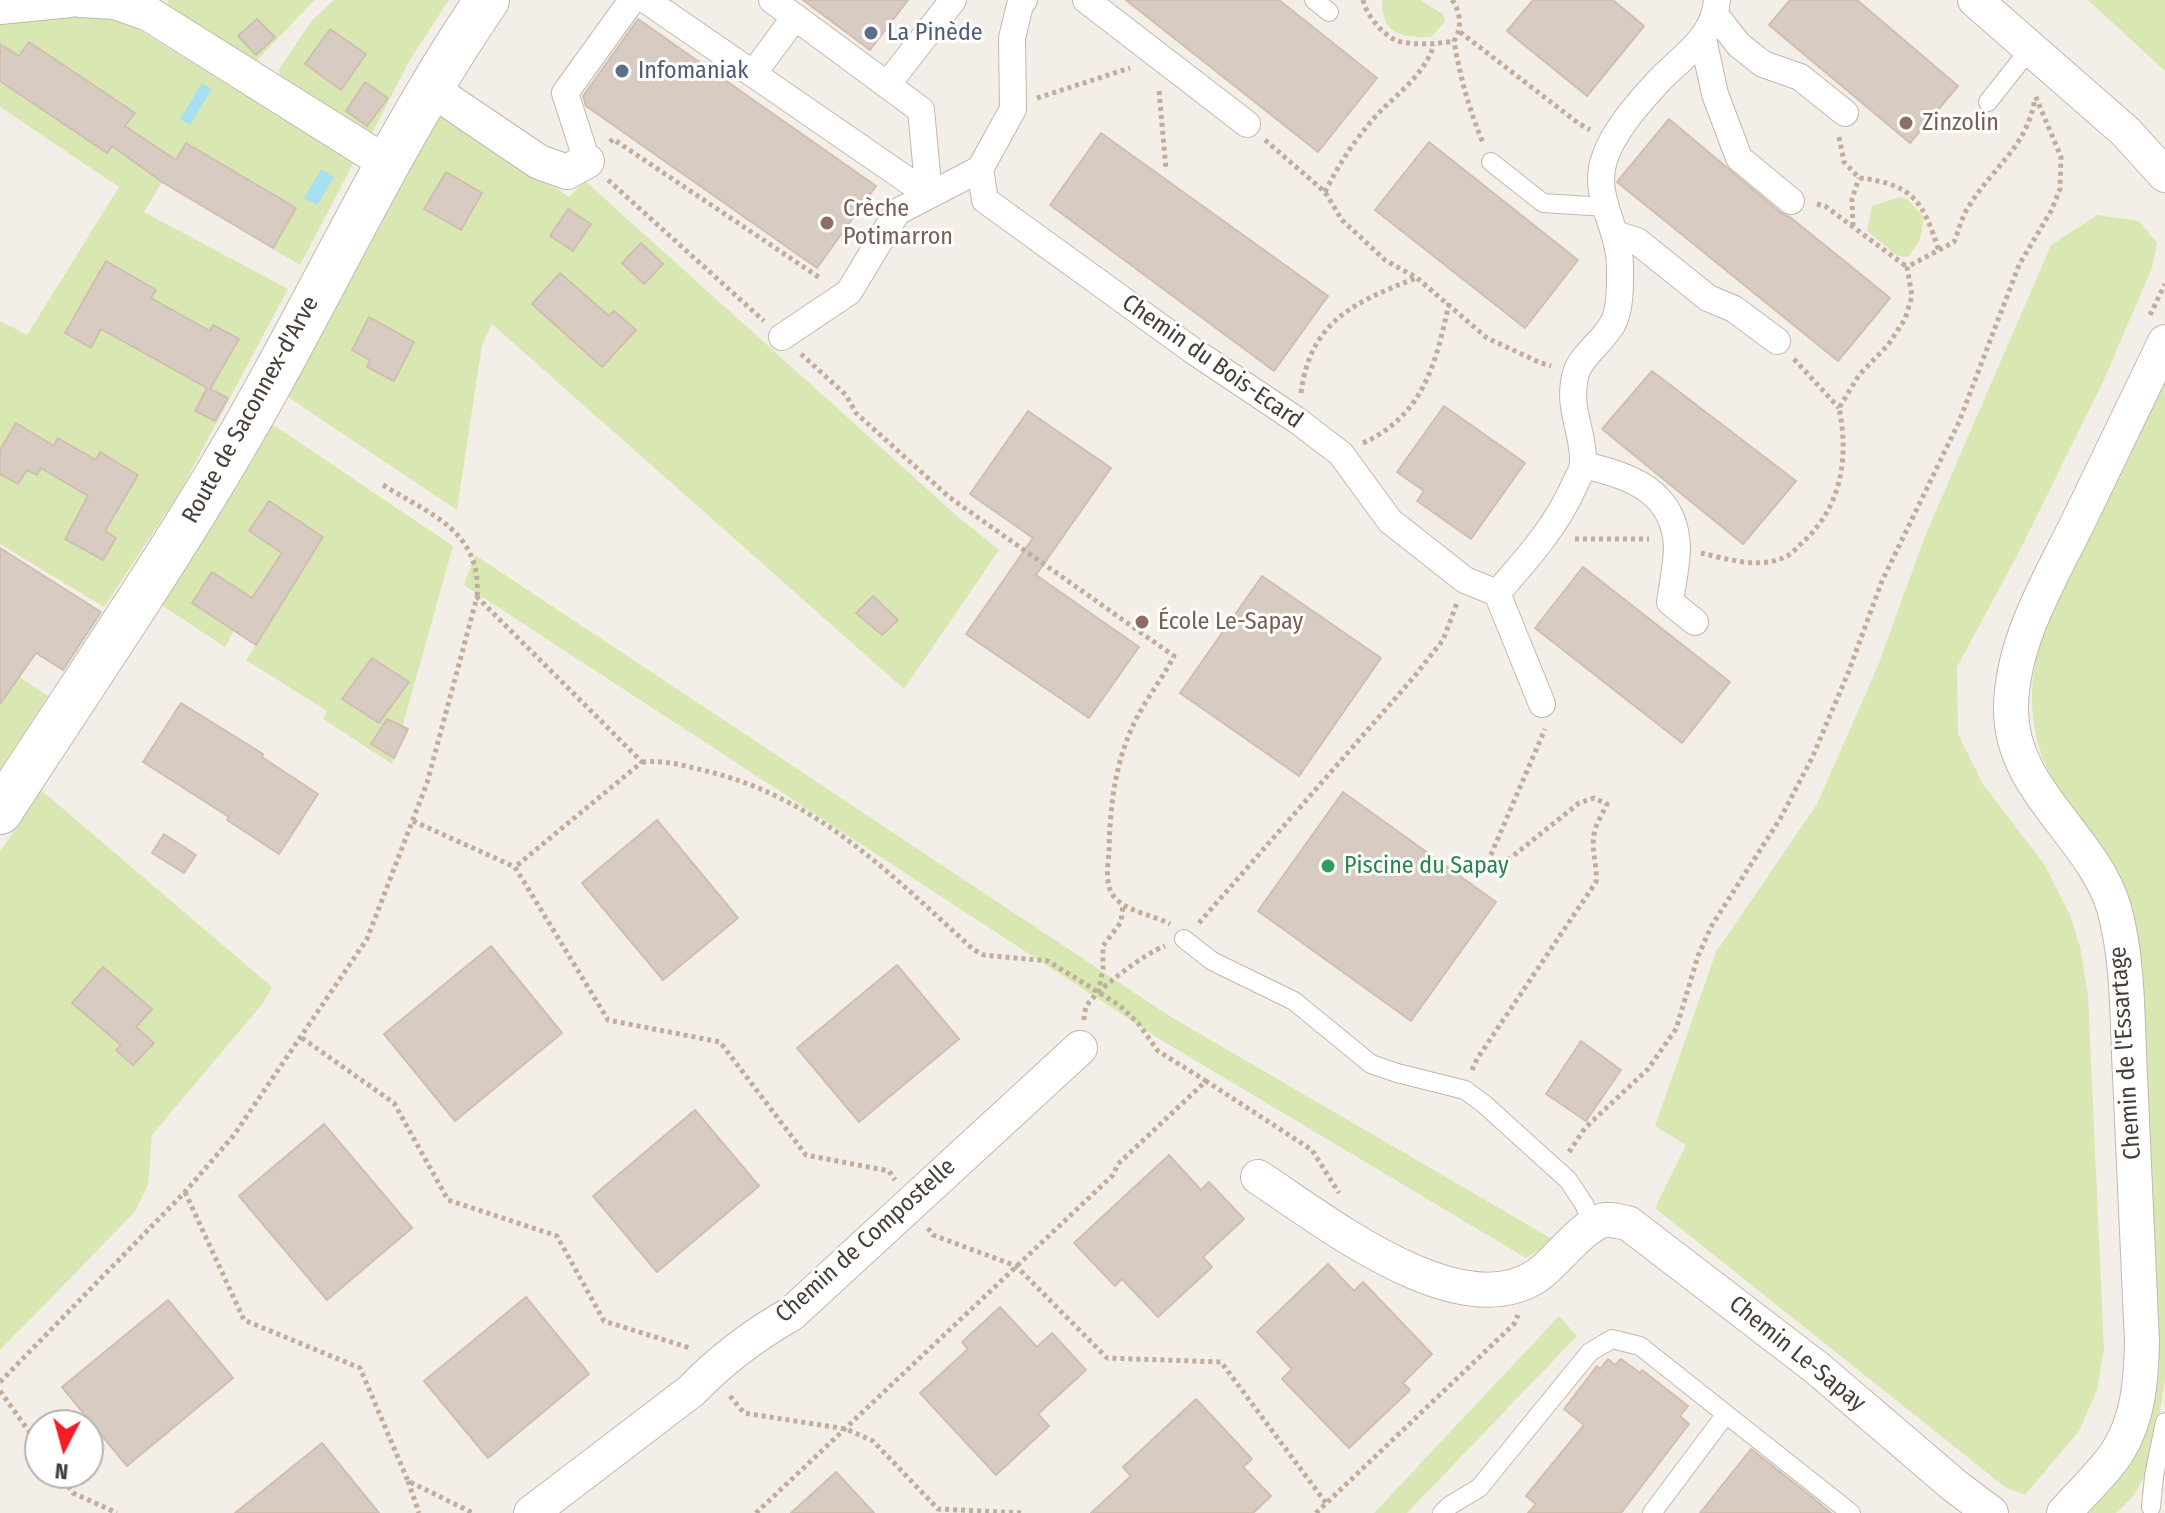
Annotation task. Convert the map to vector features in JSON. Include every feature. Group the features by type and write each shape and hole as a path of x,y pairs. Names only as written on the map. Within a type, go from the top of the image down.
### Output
{"street":[{"path":"16,3 70,0"},
{"path":"80,0 137,4 388,164"},
{"name":"Route de Saconnex-d'Arve","path":"0,812 204,498 388,164 487,0"},
{"path":"431,89 539,162 567,172 587,161 565,93 632,0"},
{"path":"646,0 929,195"},
{"path":"772,0 921,110 929,195"},
{"path":"887,85 953,0"},
{"path":"1086,0 1247,124"},
{"path":"1975,0 2126,132 2165,175"},
{"path":"782,337 849,292 897,212 980,169 1013,109 1012,38 1018,2"},
{"path":"1542,704 1497,593 1540,544 1568,500 1583,465 1572,403 1576,371 1613,324 1619,298 1620,262 1615,234 1600,189 1602,165 1610,141 1655,85 1703,39 1716,8"},
{"path":"1716,8 1739,45 1763,64 1800,77 1845,113"},
{"path":"753,74 795,17"},
{"path":"1703,39 1715,94 1739,158 1791,201"},
{"path":"2126,132 2165,148"},
{"name":"Chemin du Bois-Ecard","path":"980,169 985,200 1341,454 1390,521 1465,580 1497,593"},
{"path":"1615,234 1637,241 1708,298 1734,309 1777,341"},
{"name":"Chemin de l'Essartage","path":"2064,1513 2117,1452 2134,1416 2141,1383 2142,1342 2125,977 2114,908 2102,880 2024,768 2014,737 2012,688 2033,615 2165,342"},
{"path":"1583,465 1615,472 1653,491 1670,517 1677,546 1670,602 1695,622"},
{"name":"Chemin de Compostelle","path":"531,1513 691,1391 710,1371 791,1314 1080,1048"},
{"path":"1258,1177 1343,1232 1436,1281 1465,1290 1489,1292 1516,1287 1539,1275 1593,1225"},
{"name":"Chemin Le-Sapay","path":"1593,1225 1607,1219 1628,1223 1647,1235 1817,1368 1991,1513"}],"lane":[{"path":"1314,0 1329,12"},
{"path":"1988,102 2029,50"},
{"path":"1491,162 1543,203 1606,207"},
{"path":"1184,939 1212,961 1294,1001 1371,1064 1465,1090 1557,1170 1584,1204 1593,1225"},
{"path":"1442,1513 1479,1488 1590,1352 1612,1339 1640,1346 1851,1513"},
{"path":"1652,1513 1726,1414"},
{"path":"2153,1505 2154,1476 2165,1422"}],"path":[{"path":"1363,0 1371,19 1395,40 1434,45 1454,41 1460,32 1458,7 1452,0"},
{"path":"1460,32 1578,123 1610,141"},
{"path":"1454,41 1467,104 1491,162"},
{"path":"1325,192 1347,150 1416,77 1434,45"},
{"path":"1013,109 1052,91 1163,59 1158,93 1166,169"},
{"path":"1557,1170 1585,1128 1648,1069 1676,1029 1698,956 1712,925 1780,819 1812,758 1882,581 1959,422 2019,265 2051,211 2060,189 2061,157 2035,94 2032,117 2020,141 1968,207 1954,242 1907,267"},
{"path":"1845,113 1839,134 1844,162 1859,178 1885,181 1911,195 1927,214 1939,251"},
{"path":"1247,124 1325,192 1342,220 1385,260 1417,278 1487,338 1541,363 1576,371"},
{"path":"828,268 820,278 613,139 587,161 846,395 856,413 949,497 1174,656 1132,728 1113,793 1108,880 1112,895 1123,905 1170,923 1184,939"},
{"path":"1853,226 1852,199 1859,178"},
{"path":"1791,201 1825,206 1907,267 1912,296 1905,319 1888,345 1859,375 1839,408"},
{"path":"1298,421 1304,370 1315,343 1338,316 1366,298 1417,278"},
{"path":"1341,454 1373,439 1405,413 1423,391 1438,353 1449,303"},
{"path":"1540,544 1584,538 1644,538 1734,561 1759,563 1786,557 1814,531 1835,501 1843,468 1844,445 1839,408 1777,341"},
{"path":"0,1382 185,1192 234,1135 367,939 427,783 477,597 476,565 455,530 383,485"},
{"path":"1080,1048 1085,1008 1098,993 1152,950 1184,939 1403,690 1443,640 1465,580"},
{"path":"477,597 642,762"},
{"path":"1465,1090 1477,1059 1596,882 1598,867 1594,854 1594,834 1607,804 1594,798 1579,803 1498,868 1490,857 1546,729 1549,716 1542,704"},
{"path":"515,867 642,762 660,760 733,777 784,798 889,871 974,950 984,955 1048,961 1119,1005 1138,1023 1158,1051 1312,1150 1344,1202 1343,1232"},
{"path":"413,821 515,867 608,1020 720,1042 806,1155 889,1171 910,1203"},
{"path":"1098,993 1103,969 1103,946 1121,922 1123,905"},
{"path":"302,1038 394,1103 448,1200 557,1236 604,1321 691,1348 744,1413 846,1429 873,1441 938,1509 1023,1513"},
{"path":"756,1513 1113,1175 1118,1164 1206,1081"},
{"path":"185,1192 244,1320 360,1368 419,1513"},
{"path":"933,1235 1016,1266 1107,1358 1221,1362 1326,1503"},
{"path":"1316,1513 1514,1324 1539,1275"},
{"path":"0,1391 24,1425"},
{"path":"408,1481 473,1513"},
{"path":"70,1489 117,1513"}],"green space":[{"path":"168,0 315,0 256,61 167,8"},
{"path":"334,0 449,0 411,58 372,133 280,77 279,69 313,19"},
{"path":"1382,0 1420,0 1443,14 1445,22 1431,37 1402,35 1385,21"},
{"path":"2088,0 2165,0 2165,71"},
{"path":"96,13 126,22 354,162 300,265 273,249 296,208 186,143 144,212 288,289 178,495 104,607 0,544 0,321 27,335 119,187 0,107 0,18"},
{"path":"442,110 569,197 585,181 957,516 999,550 904,689 492,324 482,345 457,510 288,397"},
{"path":"1899,197 1907,199 1924,217 1920,240 1908,257 1898,256 1867,231 1872,206"},
{"path":"2097,215 2139,221 2157,243 2152,268 2103,382 2020,550 1957,667 1958,734 1983,784 2044,864 2070,915 2080,947 2088,995 2104,1349 2097,1390 2079,1431 2025,1495 2005,1487 1655,1208 1686,1145 1655,1126 1716,952 1817,804 1877,668 1925,536 2051,245"},
{"path":"2165,373 2165,1381 2152,1453 2139,1486 2116,1513 2083,1513 2152,1408 2157,1380 2137,943 2129,905 2110,858 2067,804 2047,768 2036,735 2032,703 2034,671 2041,640 2065,580"},
{"path":"272,424 453,546 392,764 323,719 327,711 246,660 256,645 234,630 225,647 160,604 253,460"},
{"path":"475,555 1171,1017 1554,1240 1526,1258 1161,1040 464,585"},
{"path":"0,664 48,696 0,769"},
{"path":"41,790 272,987 263,1003 152,1135 148,1185 134,1213 0,1350 0,852"},
{"path":"1559,1316 1577,1336 1407,1513 1374,1513"}],"water":[{"path":"202,83 212,89 190,125 180,119"},
{"path":"321,169 334,177 317,205 304,198"}],"building":[{"path":"803,0 908,0 870,50"},
{"path":"1126,0 1279,0 1377,78 1318,152"},
{"path":"1533,0 1613,0 1644,26 1587,96 1507,31"},
{"path":"1790,0 1857,0 1958,86 1910,143 1769,25"},
{"path":"257,19 275,37 256,55 238,36"},
{"path":"638,19 876,186 817,268 586,106 583,96"},
{"path":"330,29 366,54 341,90 305,64"},
{"path":"29,42 135,113 125,126 176,160 186,143 296,208 273,248 162,182 112,146 107,153 0,81 0,44 19,56"},
{"path":"365,82 388,98 367,126 346,111"},
{"path":"1669,119 1781,213 1890,298 1838,361 1617,182"},
{"path":"1101,133 1328,296 1274,371 1050,205"},
{"path":"1429,142 1578,260 1525,328 1375,210"},
{"path":"446,172 482,193 461,230 424,209"},
{"path":"568,209 591,224 573,251 550,236"},
{"path":"641,243 663,264 644,284 622,263"},
{"path":"106,261 156,290 151,298 210,331 213,325 239,339 210,389 228,398 215,421 195,411 207,388 101,329 91,348 65,333"},
{"path":"560,273 609,316 614,311 636,330 602,367 532,304"},
{"path":"369,317 414,342 394,381 367,367 370,360 352,350"},
{"path":"1652,371 1796,481 1743,544 1602,429"},
{"path":"1444,406 1525,463 1471,539 1417,501 1424,491 1397,472"},
{"path":"1028,411 1111,468 1036,575 1139,647 1089,718 966,634 1033,538 970,494"},
{"path":"16,423 54,446 58,438 96,460 100,452 138,475 105,531 116,538 103,560 65,539 88,496 41,468 37,475 27,470 18,484 0,474 0,450"},
{"path":"269,501 323,537 256,645 192,603 212,572 252,598 282,553 249,531"},
{"path":"0,548 101,612 63,670 36,653 0,704"},
{"path":"1583,567 1730,682 1682,743 1535,628"},
{"path":"1262,576 1381,658 1299,776 1180,693"},
{"path":"873,596 898,620 882,635 856,613"},
{"path":"372,658 409,682 379,723 342,699"},
{"path":"181,703 263,754 262,757 318,794 279,854 227,820 229,817 143,762"},
{"path":"387,719 408,729 394,758 371,744"},
{"path":"1343,792 1496,902 1411,1021 1258,911"},
{"path":"657,820 738,918 663,980 582,883"},
{"path":"164,834 196,855 184,873 152,853"},
{"path":"491,946 562,1033 455,1121 384,1034"},
{"path":"897,965 959,1039 859,1122 797,1048"},
{"path":"103,967 152,1009 136,1027 154,1043 133,1065 116,1050 121,1045 72,1003"},
{"path":"1581,1041 1621,1070 1586,1121 1546,1094"},
{"path":"695,1110 759,1186 657,1272 593,1196"},
{"path":"324,1124 412,1228 327,1300 239,1196"},
{"path":"1169,1155 1201,1190 1209,1182 1244,1219 1203,1257 1212,1267 1158,1317 1122,1279 1115,1286 1074,1243"},
{"path":"1328,1264 1354,1291 1363,1282 1432,1354 1403,1383 1410,1390 1349,1448 1282,1379 1292,1369 1257,1332"},
{"path":"526,1297 589,1374 488,1458 424,1381"},
{"path":"168,1300 233,1378 127,1466 104,1438 104,1409 80,1409 62,1387"},
{"path":"1000,1307 1037,1347 1052,1333 1086,1370 1038,1414 1049,1426 996,1475 920,1393 968,1349 962,1342"},
{"path":"1608,1359 1615,1365 1621,1359 1640,1373 1642,1370 1688,1406 1680,1416 1689,1424 1621,1513 1528,1513 1536,1504 1526,1496 1584,1425 1564,1409 1597,1366 1600,1369"},
{"path":"1196,1399 1252,1459 1243,1467 1271,1496 1253,1513 1091,1513 1131,1476 1123,1467"},
{"path":"322,1443 379,1513 235,1513"},
{"path":"1751,1449 1812,1497 1831,1513 1700,1513"},
{"path":"836,1472 874,1513 791,1513"}],"place":[{"name":"La Pinède","path":"871,33"},
{"name":"Infomaniak","path":"622,71"},
{"name":"Zinzolin","path":"1906,123"},
{"name":"Crèche Potimarron","path":"827,223"},
{"name":"École Le-Sapay","path":"1142,622"},
{"name":"Piscine du Sapay","path":"1328,866"}]}
